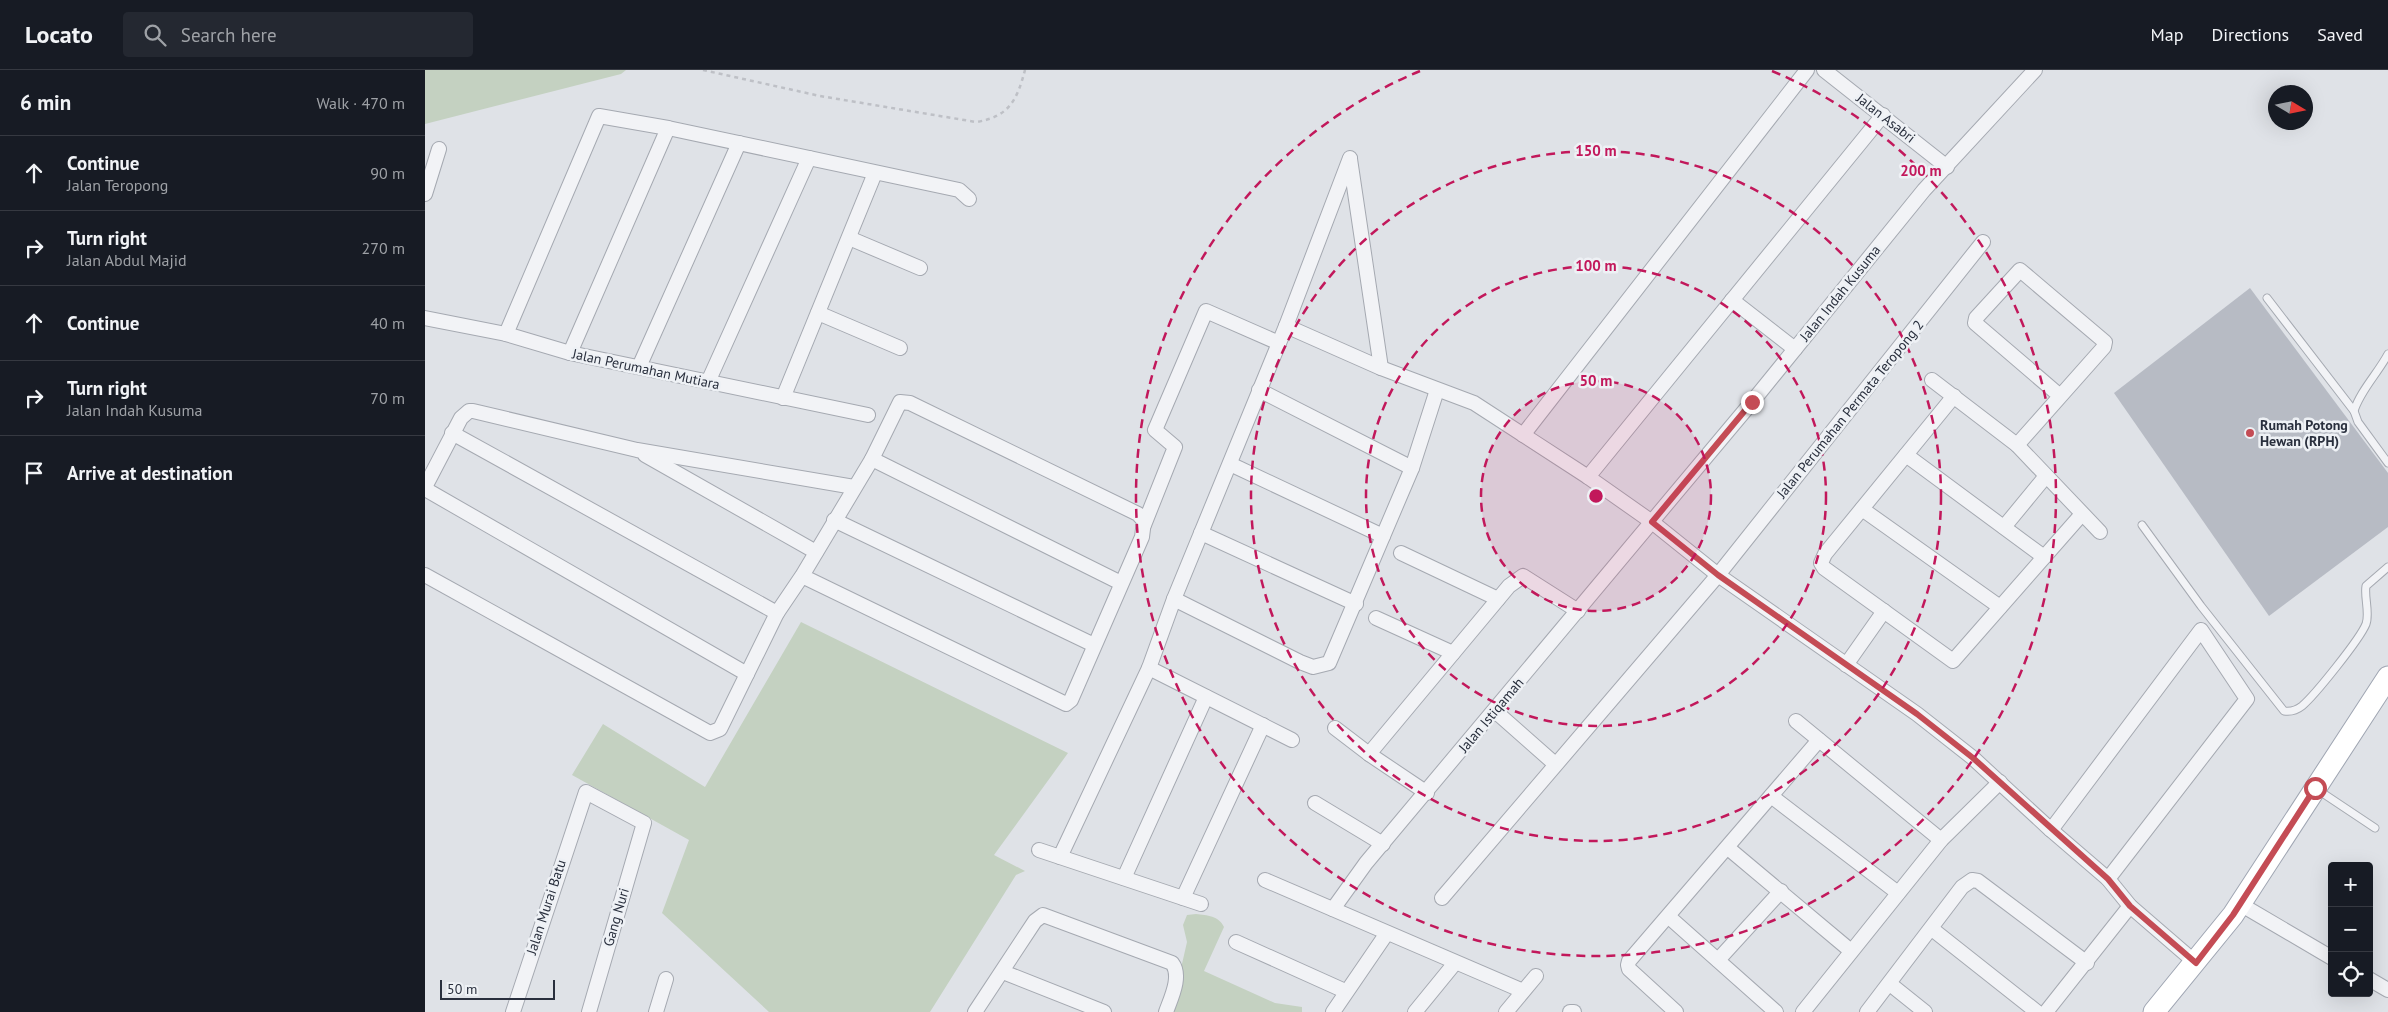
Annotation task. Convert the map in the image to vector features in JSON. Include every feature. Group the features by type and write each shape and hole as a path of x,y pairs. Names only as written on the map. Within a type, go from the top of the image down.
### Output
{"main road":[{"path":"2154,1012 2196,963 2240,904 2388,678"}],"street":[{"path":"1523,435 1807,70"},
{"name":"Jalan Asabri","path":"1824,70 1947,167"},
{"name":"Jalan Indah Kusuma","path":"1652,522 1924,190 2035,70"},
{"path":"1588,477 1883,115"},
{"path":"506,334 595,121 599,116 669,128 959,190 969,199"},
{"path":"570,353 669,128"},
{"path":"639,368 739,143"},
{"path":"425,194 439,149"},
{"path":"708,382 809,158"},
{"path":"1060,857 1149,668 1174,599 1286,326 1350,158 1381,368"},
{"path":"783,398 875,172"},
{"path":"849,238 920,268"},
{"name":"Jalan Perumahan Permata Teropong 2","path":"1442,898 1718,575 1983,242"},
{"path":"2017,445 2104,347 2105,342 2020,270 1976,318 1975,323 2059,396"},
{"path":"1732,300 1795,349"},
{"path":"802,576 1066,704 1071,700 1142,537 1144,525 1175,447 1155,430 1206,311 1279,343"},
{"path":"818,313 900,348"},
{"name":"Jalan Perumahan Mutiara","path":"425,318 506,334 570,353 868,415"},
{"path":"1286,326 1381,368 1474,403 1588,477 1652,522 1718,575 1917,714 2000,782 2051,830 2108,879 2130,906 2196,963"},
{"path":"1932,380 2017,445 2100,532"},
{"path":"1259,390 1412,468"},
{"path":"1174,599 1313,667 1329,663 1356,604 1412,468 1437,390"},
{"path":"1953,396 1822,558 1821,563 1953,661 2082,514"},
{"path":"425,575 710,733 720,729 777,613 802,576 872,458 895,407 900,402 910,403 1138,514 1144,521 1144,525"},
{"path":"747,674 425,488 432,456 453,433 464,414 473,411 637,450 854,487"},
{"path":"453,433 777,613"},
{"path":"637,450 816,552"},
{"path":"1906,455 2044,557"},
{"path":"872,458 1121,583"},
{"path":"1230,464 1383,536"},
{"path":"2004,527 2046,476"},
{"path":"1862,509 2000,607"},
{"path":"834,520 1094,645"},
{"name":"Jalan Istiqamah","path":"1333,909 1383,844 1652,522"},
{"path":"1201,533 1356,604"},
{"path":"1401,553 1498,599"},
{"path":"1369,754 1516,580 1523,576 1578,611"},
{"path":"1846,665 1884,611"},
{"path":"1376,618 1453,653"},
{"path":"2051,830 2201,630 2247,699 2108,879"},
{"path":"1149,668 1291,740"},
{"path":"1124,878 1206,697"},
{"path":"1495,711 1555,764"},
{"path":"1796,721 1941,840"},
{"path":"1183,898 1263,725"},
{"path":"1335,728 1369,754 1427,793"},
{"path":"1676,1012 1627,965 1819,740"},
{"path":"1803,1012 1941,840 2000,782"},
{"name":"Jalan Murai Batu","path":"513,1012 571,832 586,792 644,823"},
{"path":"1771,796 1898,893"},
{"path":"1315,803 1383,844"},
{"name":"Gang Nuri","path":"589,1012 644,823"},
{"path":"1728,848 1851,951"},
{"path":"1039,850 1201,904"},
{"path":"1265,880 1523,991"},
{"path":"1867,1012 1968,881 1975,880 2087,963"},
{"path":"1718,960 1781,891"},
{"path":"2240,904 2328,956"},
{"path":"2046,1012 2087,963 2130,906"},
{"path":"975,1012 1035,921 1043,915 1172,963 1176,968 1176,976 1166,1012"},
{"path":"1669,917 1776,1012"},
{"path":"1932,929 2037,1012"},
{"path":"1333,1012 1345,991 1387,933"},
{"path":"1236,942 1345,991"},
{"path":"1415,1012 1455,963"},
{"path":"1003,972 1104,1012"},
{"path":"1506,1012 1536,976"},
{"path":"656,1012 666,979"},
{"path":"2373,981 2388,990"},
{"path":"1890,984 1925,1012"}],"lane":[{"path":"2267,298 2354,411 2358,422 2388,463"},
{"path":"2354,411 2357,403 2378,373 2388,354"},
{"path":"2143,525 2201,606 2284,711 2290,712 2302,706 2321,685 2358,636 2366,620 2366,586 2388,567"},
{"path":"2315,788 2375,828"}],"path":[{"path":"703,70 820,96 976,122 995,119 1009,106 1020,90 1025,70"}],"green space":[{"path":"425,70 626,70 621,74 425,124"},
{"path":"801,622 1068,753 994,855 1025,871 1016,875 930,1012 769,1012 662,913 689,840 572,775 603,724 705,787"},
{"path":"1196,914 1216,918 1224,927 1204,971 1275,1003 1302,1007 1302,1012 1171,1012 1187,942 1183,925 1187,915"}],"building":[{"name":"Rumah Potong Hewan (RPH)","path":"2250,288 2388,473 2388,527 2269,616 2114,393"}],"place":[{"name":"Rumah Potong Hewan (RPH)","path":"2250,433"}],"route":[{"path":"1752,402 1652,522 1718,575 1917,714 1973,758 2051,830 2108,879 2130,906 2196,963 2233,915 2315,788"}]}
